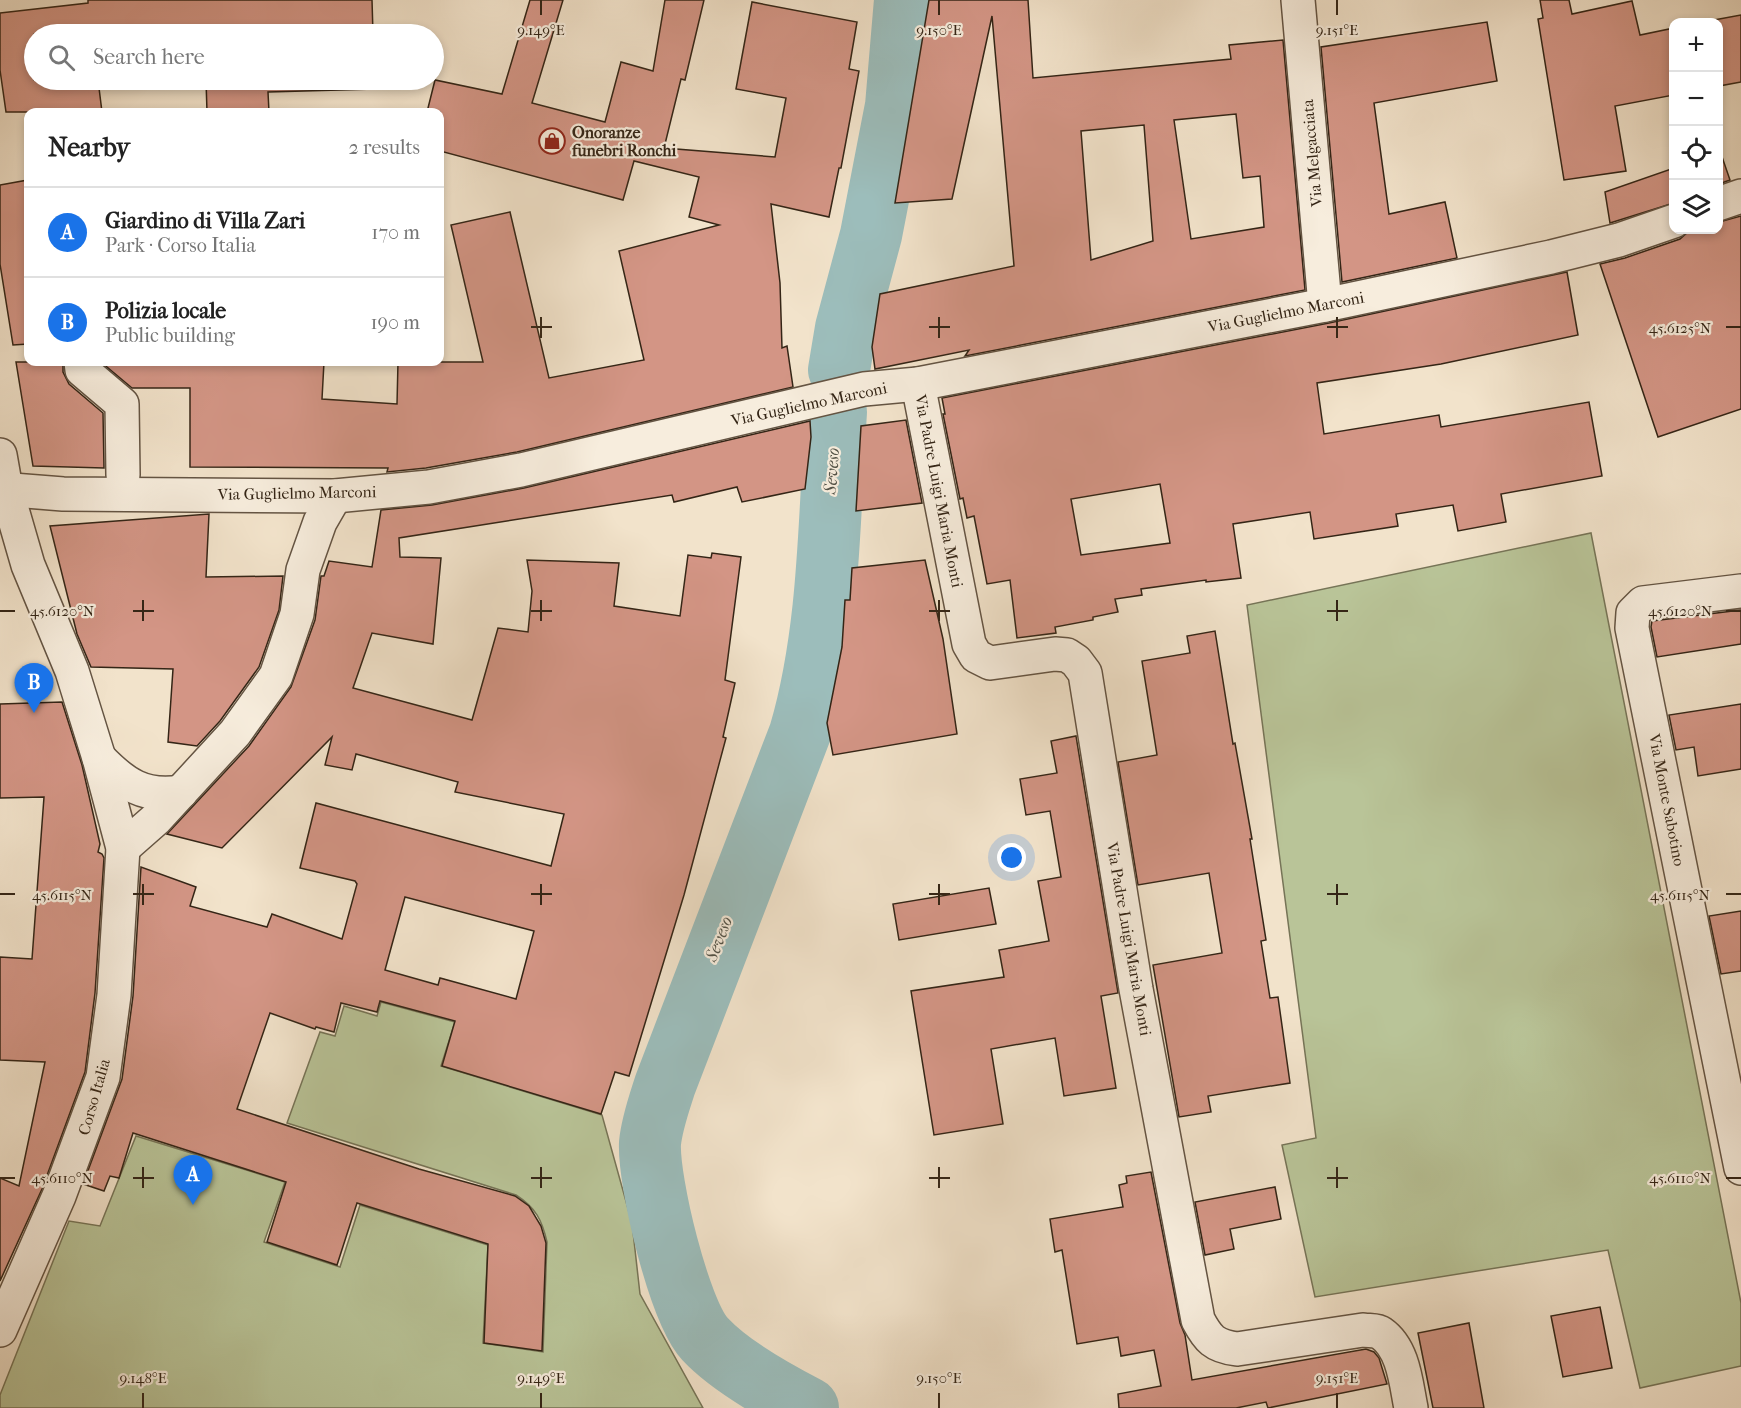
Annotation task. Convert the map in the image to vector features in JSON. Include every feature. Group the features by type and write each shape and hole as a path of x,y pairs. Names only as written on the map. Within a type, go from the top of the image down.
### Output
{"street":[{"name":"Via Melgacciata","path":"1298,0 1325,305"},
{"path":"1723,203 1741,196"},
{"name":"Via Guglielmo Marconi","path":"3,489 63,494 335,496 429,487 521,470 864,389 918,384 1325,305 1563,254 1619,240 1669,223"},
{"path":"82,366 82,370 122,404 123,475"},
{"name":"Via Padre Luigi Maria Monti","path":"918,384 969,644 976,656 990,663 1055,654 1067,655 1076,661 1084,673 1136,989 1198,1320 1207,1336 1222,1347 1237,1349 1363,1330 1380,1332 1391,1343 1401,1362 1411,1408"},
{"path":"0,456 3,489"},
{"name":"Corso Italia","path":"0,1330 59,1196 103,1077 114,995 123,848 78,690 28,565 3,489"},
{"path":"123,848 156,819 181,792 246,718 276,676 297,614 303,570 321,522 335,496"},
{"name":"Via Monte Sabotino","path":"1741,591 1643,603 1633,613 1632,628 1741,1168"},
{"path":"99,758 114,774 139,789 151,793 181,792"}],"green space":[{"path":"1591,533 1741,1303 1741,1366 1640,1388 1608,1250 1315,1297 1282,1145 1316,1138 1247,605"},
{"path":"381,1002 455,1022 441,1066 602,1115 632,1223 640,1294 703,1408 0,1408 0,1395 69,1221 100,1226 136,1136 285,1182 264,1242 340,1267 360,1205 488,1245 483,1343 543,1352 547,1242 543,1227 529,1205 516,1195 287,1123 320,1032 335,1036 344,1006 377,1016"}],"building":[{"path":"88,0 372,0 373,24 24,24 24,90 99,90 102,108 24,108 24,112 6,112 0,70 0,13 88,3"},
{"path":"530,0 563,0 532,103 605,122 621,62 653,71 665,0 704,0 685,80 681,79 664,148 775,157 786,98 736,89 752,2 857,22 849,69 859,71 841,168 839,168 829,217 771,204 780,283 782,348 787,346 793,387 517,452 426,468 387,472 388,468 190,467 190,388 132,388 106,366 324,366 322,399 397,404 398,366 444,366 444,362 483,362 451,225 510,212 549,378 644,360 619,251 719,225 689,217 699,177 634,161 623,200 444,152 444,108 428,108 432,90 444,90 444,82 502,94"},
{"path":"929,0 1028,0 1033,78 1231,59 1229,45 1283,40 1305,290 965,356 969,350 875,369 872,347 880,294 1014,266 992,16 952,199 895,203","holes":["1236,114 1243,178 1260,176 1264,227 1191,239 1174,120","1144,125 1153,241 1091,260 1081,131"]},
{"path":"1540,0 1569,0 1572,14 1632,1 1640,35 1669,29 1669,96 1615,106 1626,171 1564,180 1538,19 1543,18"},
{"path":"1741,15 1741,82 1723,85 1723,72 1723,18"},
{"path":"1487,22 1497,81 1374,103 1389,214 1445,202 1457,258 1342,282 1321,47"},
{"path":"206,90 339,90 268,92 269,108 207,108"},
{"path":"1723,160 1730,180 1723,183"},
{"path":"1669,170 1669,205 1610,223 1605,192"},
{"path":"24,181 24,344 13,345 0,264 0,185"},
{"path":"1741,216 1741,409 1658,437 1600,264 1680,239 1686,234 1723,234 1723,221"},
{"path":"1567,272 1578,335 1441,364 1317,383 1324,434 1439,415 1441,427 1589,402 1602,476 1501,494 1506,522 1458,531 1453,505 1396,514 1398,526 1314,539 1310,512 1233,524 1241,578 1206,582 1206,580 1141,589 1142,595 1115,599 1118,612 1093,617 1093,620 1055,627 1056,633 1017,638 1010,580 987,584 974,516 967,518 963,498 960,499 943,414 945,414 942,398 1329,323","holes":["1160,484 1170,543 1081,555 1071,499"]},
{"path":"16,362 24,362 24,366 63,366 63,372 69,384 103,413 104,468 33,466"},
{"path":"906,420 922,503 856,511 861,426"},
{"path":"810,421 811,437 805,489 742,502 737,487 674,502 672,495 399,538 400,557 441,558 433,644 372,633 353,688 472,720 498,628 528,632 532,591 527,560 619,563 614,606 680,616 688,555 711,558 712,553 741,557 725,680 735,683 723,737 726,738 684,895 629,1076 615,1072 601,1114 442,1066 455,1021 380,1001 377,1012 341,1003 334,1032 316,1027 315,1029 270,1013 237,1109 419,1169 515,1196 529,1206 541,1226 546,1243 542,1351 484,1343 488,1244 357,1203 337,1265 267,1242 286,1182 133,1133 119,1178 110,1176 104,1191 83,1184 122,1079 133,996 141,867 196,887 190,906 267,927 272,914 342,939 357,884 355,881 300,868 316,803 551,866 564,814 455,792 458,782 356,754 352,770 325,765 332,737 222,848 167,834 249,746 291,687 315,620 321,576 324,576 329,561 372,567 381,510 432,505 524,488","holes":["405,897 534,931 516,999 440,978 438,985 385,970"]},
{"path":"209,514 206,577 283,576 279,610 259,667 220,721 197,746 168,742 173,669 91,667 77,634 50,526"},
{"path":"925,560 943,639 957,734 833,755 827,723 842,647 845,600 850,600 852,568"},
{"path":"1741,610 1741,644 1657,657 1651,627 1652,621"},
{"path":"1215,631 1233,744 1235,743 1252,839 1250,839 1266,940 1261,941 1270,998 1278,997 1290,1083 1208,1096 1211,1112 1179,1117 1153,965 1222,953 1209,873 1138,885 1118,762 1157,755 1142,661 1190,653 1187,636"},
{"path":"62,702 82,765 100,844 98,852 104,858 95,993 85,1072 42,1189 0,1281 0,1178 19,1186 45,1062 0,1060 0,957 32,959 44,797 0,798 0,704"},
{"path":"1741,704 1741,769 1698,776 1694,747 1676,750 1669,715"},
{"path":"1076,736 1118,993 1101,996 1116,1088 1064,1096 1055,1038 991,1049 1003,1124 934,1135 911,991 1004,977 999,950 1049,941 1038,881 1061,877 1050,811 1026,815 1020,779 1057,773 1051,741"},
{"path":"989,888 996,924 899,940 893,904"},
{"path":"1741,911 1741,971 1721,974 1709,916"},
{"path":"1151,1172 1180,1323 1185,1335 1192,1380 1366,1349 1374,1352 1379,1358 1387,1384 1268,1408 1266,1402 1236,1408 1119,1408 1118,1394 1161,1386 1154,1350 1121,1356 1118,1337 1077,1344 1062,1250 1055,1252 1050,1219 1123,1207 1119,1185 1127,1183 1126,1176"},
{"path":"1275,1187 1281,1219 1230,1229 1234,1249 1205,1255 1195,1202"},
{"path":"1600,1307 1612,1368 1563,1377 1551,1316"},
{"path":"1469,1323 1484,1408 1433,1408 1418,1333"}],"waterway":[{"name":"Seveso","path":"839,370 846,328 871,235 896,106 905,0"},
{"name":"Seveso","path":"808,1408 768,1386 727,1359 705,1339 695,1324 685,1302 667,1245 654,1186 650,1143 665,1085 800,733 810,694 827,574 836,412"}],"place":[{"name":"Onoranze funebri Ronchi","path":"552,141"},
{"name":"Polizia locale","path":"34,713"},
{"name":"Giardino di Villa Zari","path":"193,1205"}]}
